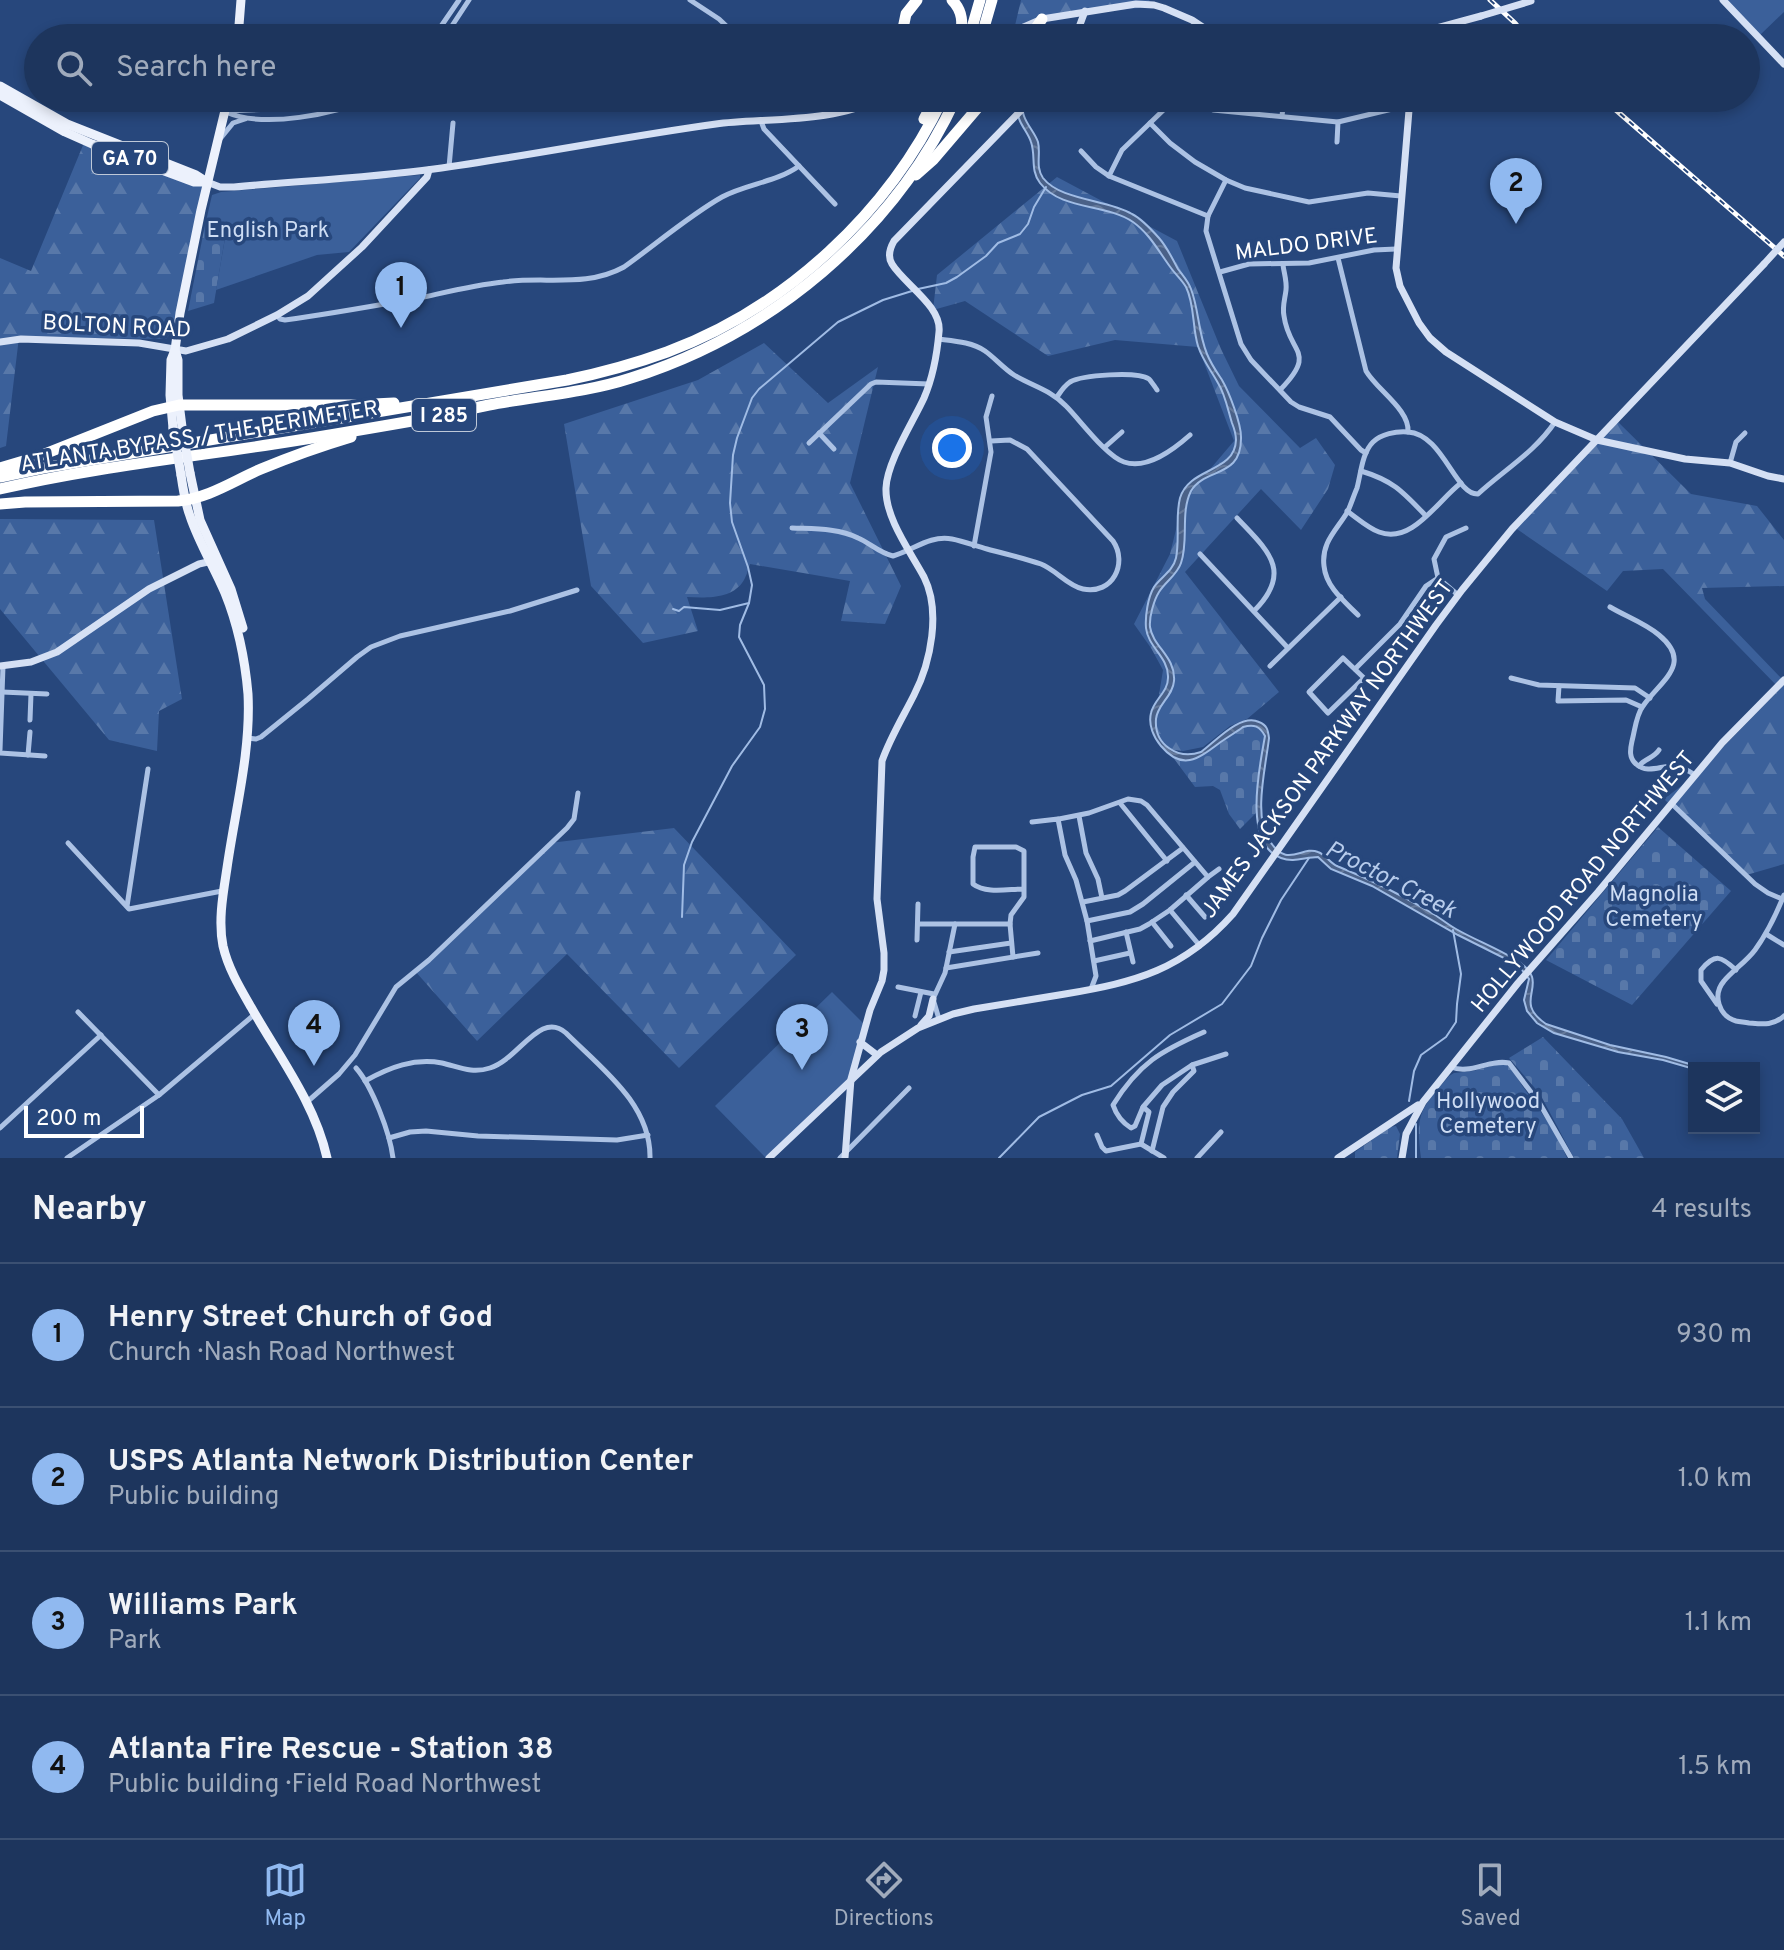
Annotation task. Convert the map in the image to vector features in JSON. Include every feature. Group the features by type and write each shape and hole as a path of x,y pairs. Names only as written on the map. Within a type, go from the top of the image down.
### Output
{"highway":[{"path":"904,24 906,14 917,0"},
{"path":"952,0 957,6 962,24"},
{"path":"973,24 980,0"},
{"path":"985,24 992,0"},
{"path":"1039,24 1042,19"},
{"path":"887,187 927,112"},
{"name":"ATLANTA BYPASS / THE PERIMETER","path":"0,477 604,372 667,352 713,332 750,311 802,274 847,234 887,187 920,141 936,112"},
{"name":"ATLANTA BYPASS / THE PERIMETER","path":"0,489 575,391 628,379 671,364 763,316 813,280 865,232 903,186 949,112"},
{"path":"903,186 933,160 974,112"},
{"path":"0,468 37,457 179,402 354,405 454,399"},
{"path":"0,504 190,502 321,446 413,421"}],"main road":[{"path":"239,24 241,0"},
{"name":"GA 70","path":"0,86 24,100"},
{"name":"GA 70","path":"0,95 24,109"},
{"name":"GA 70","path":"30,112 92,144 194,182 207,182"},
{"name":"GA 70","path":"46,112 67,124 207,182"},
{"path":"225,112 207,182 171,360 190,502 228,602 241,647 248,694 248,738 223,890 221,930 228,963 306,1102 320,1132 327,1158"}],"street":[{"path":"443,24 459,0"},
{"path":"453,24 469,0"},
{"path":"690,0 724,24"},
{"path":"1454,24 1532,0"},
{"path":"1723,0 1746,24"},
{"path":"1030,24 1085,11 1155,3 1197,24"},
{"path":"1080,24 1085,11"},
{"path":"1760,39 1784,64"},
{"path":"228,112 246,119 266,120 330,112"},
{"path":"207,182 220,187 234,187 429,170 655,132 838,112"},
{"path":"843,1156 851,1079 884,970 877,899 882,761 886,747 920,682 933,626 930,593 899,532 887,500 887,480 929,384 940,328 920,293 891,263 890,247 1020,112"},
{"path":"1109,176 1122,150 1161,112"},
{"path":"1240,112 1338,122 1372,112"},
{"path":"1282,112 1282,116"},
{"path":"1409,112 1396,268 1400,286 1430,338 1446,352 1555,422 1597,440 1685,459 1730,463 1784,479"},
{"path":"218,142 233,123 246,119"},
{"path":"761,121 764,129 835,204"},
{"path":"1337,142 1338,122"},
{"path":"449,167 453,123"},
{"path":"1150,123 1183,153 1245,188 1318,202 1368,193 1401,196"},
{"path":"1081,151 1109,176 1208,216"},
{"path":"277,315 285,320 503,282 576,281 609,274 624,267 722,197 799,166"},
{"name":"BOLTON ROAD","path":"0,342 21,339 139,343 186,351 228,339 308,296 362,247 427,177 429,170"},
{"path":"1226,180 1208,216 1206,231 1241,344 1251,360 1299,407 1330,417 1366,453"},
{"name":"JAMES JACKSON PARKWAY NORTHWEST","path":"769,1158 877,1055 918,1028 974,1009 1138,979 1200,946 1233,914 1458,595 1512,529 1784,242"},
{"name":"MALDO DRIVE","path":"1220,272 1249,264 1309,263 1374,250 1396,249"},
{"path":"1338,258 1366,371 1403,414 1408,423 1408,432"},
{"path":"1280,390 1294,374 1299,359 1284,318 1286,286 1283,265"},
{"path":"938,339 981,348 1015,376 1057,397 1121,461 1140,463 1164,455 1190,435"},
{"path":"1057,397 1067,384 1085,377 1144,377 1157,390"},
{"path":"809,443 871,384 929,384"},
{"path":"974,546 991,452 986,417 992,396"},
{"path":"1358,615 1327,579 1323,556 1329,537 1356,492 1366,453 1372,444 1395,432 1421,435 1432,443 1461,483 1475,495 1519,461 1555,422"},
{"path":"1105,447 1122,432"},
{"path":"819,433 834,449"},
{"path":"1730,463 1736,442 1745,433"},
{"path":"792,528 836,531 893,556 926,541 953,539 1042,565 1086,590 1108,584 1116,575 1119,564 1119,552 1113,541 1027,449 1010,440 991,441"},
{"path":"1361,471 1394,484 1426,516"},
{"path":"1347,511 1374,530 1389,535 1408,531 1461,483"},
{"path":"1237,518 1266,548 1274,566 1271,590 1254,611"},
{"path":"1458,595 1438,578 1434,563 1446,537 1466,528"},
{"path":"1200,554 1288,648"},
{"path":"45,756 0,751 1,666 31,662 57,652 149,589 199,564 214,561"},
{"path":"1355,669 1400,624 1426,586 1438,578"},
{"path":"248,738 261,737 371,647 390,639 499,614 577,590"},
{"path":"1270,666 1341,597"},
{"path":"1610,607 1657,633 1675,655 1672,670 1638,714 1631,756 1646,769 1671,766 1695,775"},
{"path":"1343,658 1355,669 1364,678 1328,713 1309,692 1343,658"},
{"path":"1511,678 1539,685 1635,688 1650,698"},
{"name":"HOLLYWOOD ROAD NORTHWEST","path":"1402,1158 1406,1134 1423,1102 1498,1007 1739,724 1784,680"},
{"path":"1559,686 1558,701 1626,700 1642,707"},
{"path":"2,692 47,694"},
{"path":"30,720 31,694"},
{"path":"28,755 30,732"},
{"path":"1639,766 1659,750"},
{"path":"127,907 148,769"},
{"path":"306,1102 339,1074 355,1055 396,987 429,960 567,828 574,819 578,793"},
{"path":"1032,822 1079,816 1133,799 1141,801 1208,877"},
{"path":"1120,803 1167,861"},
{"path":"1671,804 1755,884 1768,893 1783,897 1766,934 1720,988 1719,1007"},
{"path":"1079,816 1086,853 1098,879 1102,898"},
{"path":"1058,819 1065,855 1076,880 1087,921 1096,976 1091,990"},
{"path":"68,843 129,909 223,890"},
{"path":"1013,957 1010,924 1011,915 1024,897 1024,889 1024,851 1021,848 975,847 973,884 976,887 985,890 1024,889"},
{"path":"1083,902 1125,891 1183,848"},
{"path":"1087,921 1130,912 1195,862"},
{"path":"1090,941 1140,929 1170,910 1219,869"},
{"path":"1186,895 1205,917"},
{"path":"917,940 918,904"},
{"path":"1170,910 1200,946"},
{"path":"1152,922 1171,946"},
{"path":"918,924 1010,924"},
{"path":"918,1028 929,1016 946,968 955,924"},
{"path":"1126,932 1133,962"},
{"path":"1766,934 1784,945"},
{"path":"949,952 1011,943"},
{"path":"946,968 1038,953"},
{"path":"1094,961 1130,953"},
{"path":"1736,970 1726,960 1718,958 1711,960 1701,970 1701,981 1727,1016 1735,1021 1764,1025 1784,1016"},
{"path":"1096,976 1111,986"},
{"path":"898,987 934,996"},
{"path":"915,1016 921,992"},
{"path":"934,996 939,1019"},
{"path":"78,1012 159,1095"},
{"path":"67,1158 159,1095 255,1014"},
{"path":"365,1081 391,1067 414,1062 440,1063 471,1071 493,1067 512,1056 543,1028 558,1027 626,1094 648,1135 650,1158"},
{"path":"1204,1032 1161,1052 1135,1074 1113,1105 1124,1122 1131,1128 1135,1126 1143,1107 1162,1085 1192,1065 1226,1054"},
{"path":"0,1128 101,1035"},
{"path":"860,1042 877,1055"},
{"path":"1451,1067 1463,1070 1501,1061 1509,1063 1540,1104 1571,1158"},
{"path":"1154,1148 1163,1107 1194,1071 1192,1065"},
{"path":"356,1068 365,1081 389,1138 393,1158"},
{"path":"843,1156 909,1088"},
{"path":"1338,1158 1423,1102"},
{"path":"826,1103 848,1107"},
{"path":"1141,1144 1149,1112 1143,1107"},
{"path":"1397,1120 1406,1134"},
{"path":"389,1138 426,1131 478,1136 617,1140 648,1135"},
{"path":"1197,1158 1221,1132"},
{"path":"1097,1135 1106,1151 1141,1144 1154,1148 1164,1158"}],"green space":[{"path":"1021,0 1149,0 1153,7 1048,15 1031,24 1015,24"},
{"path":"1725,0 1784,0 1784,12 1760,35 1760,24 1748,24"},
{"path":"86,138 206,187 180,321 166,339 19,337 6,446 0,448 0,258 31,271"},
{"name":"English Park","path":"420,175 349,252 317,255 216,290 227,227 204,230 212,195"},
{"path":"1057,177 1177,241 1239,386 1300,448 1316,438 1335,465 1328,489 1301,530 1261,489 1185,572 1279,692 1247,719 1230,726 1203,747 1183,751 1166,749 1154,726 1163,670 1134,624 1170,554 1183,501 1234,441 1198,347 1115,340 1048,356 965,301 933,310 937,275"},
{"path":"227,226 214,303 188,311 204,230"},
{"path":"764,343 828,403 878,367 850,483 901,586 885,624 841,621 850,581 750,564 743,581 731,592 710,597 687,597 698,631 643,643 591,586 564,424 698,380"},
{"path":"1615,419 1691,494 1757,506 1784,540 1784,586 1702,588 1705,599 1784,678 1784,864 1743,876 1664,799 1697,774 1780,689 1663,569 1623,571 1607,591 1514,527"},
{"path":"0,519 154,520 182,699 159,711 157,751 109,740 0,609"},
{"path":"1252,725 1265,736 1257,783 1257,812 1240,829 1229,814 1220,790 1213,786 1195,787 1172,756 1184,761 1243,727"},
{"name":"Magnolia Cemetery","path":"1658,827 1731,891 1632,1005 1546,960"},
{"path":"674,828 796,955 679,1068 567,954 477,1041 415,971 550,843"},
{"path":"832,992 865,1025 851,1078 766,1158 715,1106"},
{"name":"Hollywood Cemetery","path":"1543,1037 1622,1119 1644,1158 1574,1158 1540,1094 1509,1058"},
{"name":"Hollywood Cemetery","path":"1503,1063 1512,1070 1541,1113 1567,1158 1421,1158 1419,1131 1422,1112 1449,1076"},
{"name":"Hollywood Cemetery","path":"1396,1126 1400,1134 1397,1158 1355,1158 1355,1152"}],"water":[{"path":"1017,112 1023,112 1038,142 1039,169 1051,186 1072,196 1132,214 1146,224 1164,245 1191,289 1204,346 1228,392 1239,424 1240,450 1236,460 1222,471 1205,478 1191,491 1186,508 1181,563 1159,592 1152,609 1152,634 1174,673 1173,686 1156,719 1156,728 1163,743 1176,752 1192,754 1201,752 1244,721 1262,723 1267,728 1269,738 1262,790 1262,818 1269,840 1282,854 1318,852 1335,865 1396,893 1516,960 1532,977 1531,1007 1546,1024 1610,1045 1688,1064 1688,1067 1618,1052 1554,1033 1537,1023 1527,1011 1524,1000 1529,979 1518,965 1372,886 1331,869 1318,857 1286,859 1269,850 1261,837 1257,821 1256,803 1265,736 1259,728 1243,727 1190,760 1176,758 1158,743 1150,718 1166,687 1168,676 1165,663 1148,635 1149,601 1154,587 1170,570 1176,558 1179,505 1185,488 1192,480 1228,459 1234,451 1235,434 1223,392 1198,346 1191,301 1184,284 1133,222 1110,212 1072,203 1049,192 1035,173 1031,142"}],"waterway":[{"path":"918,289 946,283 986,256 998,243 1020,234 1046,187"},
{"path":"682,917 684,865 692,842 732,766 760,727 765,709 764,685 739,637 752,585 732,522 730,503 737,438 752,398 759,389 838,322 883,300 912,291"},
{"path":"673,609 720,610 749,603"},
{"path":"999,1158 1039,1117 1082,1095 1111,1086 1170,1035 1222,1004 1251,966 1281,900 1309,858"},
{"name":"Proctor Creek","path":"1409,1101 1414,1071 1421,1055 1446,1037 1456,1022 1461,974 1453,930"},
{"path":"1416,1124 1416,1158"}],"railway":[{"path":"1490,0 1516,24"},
{"path":"1618,112 1784,256"}],"place":[{"name":"USPS Atlanta Network Distribution Center","path":"1516,224"},
{"name":"Henry Street Church of God","path":"401,328"},
{"name":"Atlanta Fire Rescue - Station 38","path":"314,1066"},
{"name":"Williams Park","path":"802,1070"}]}
